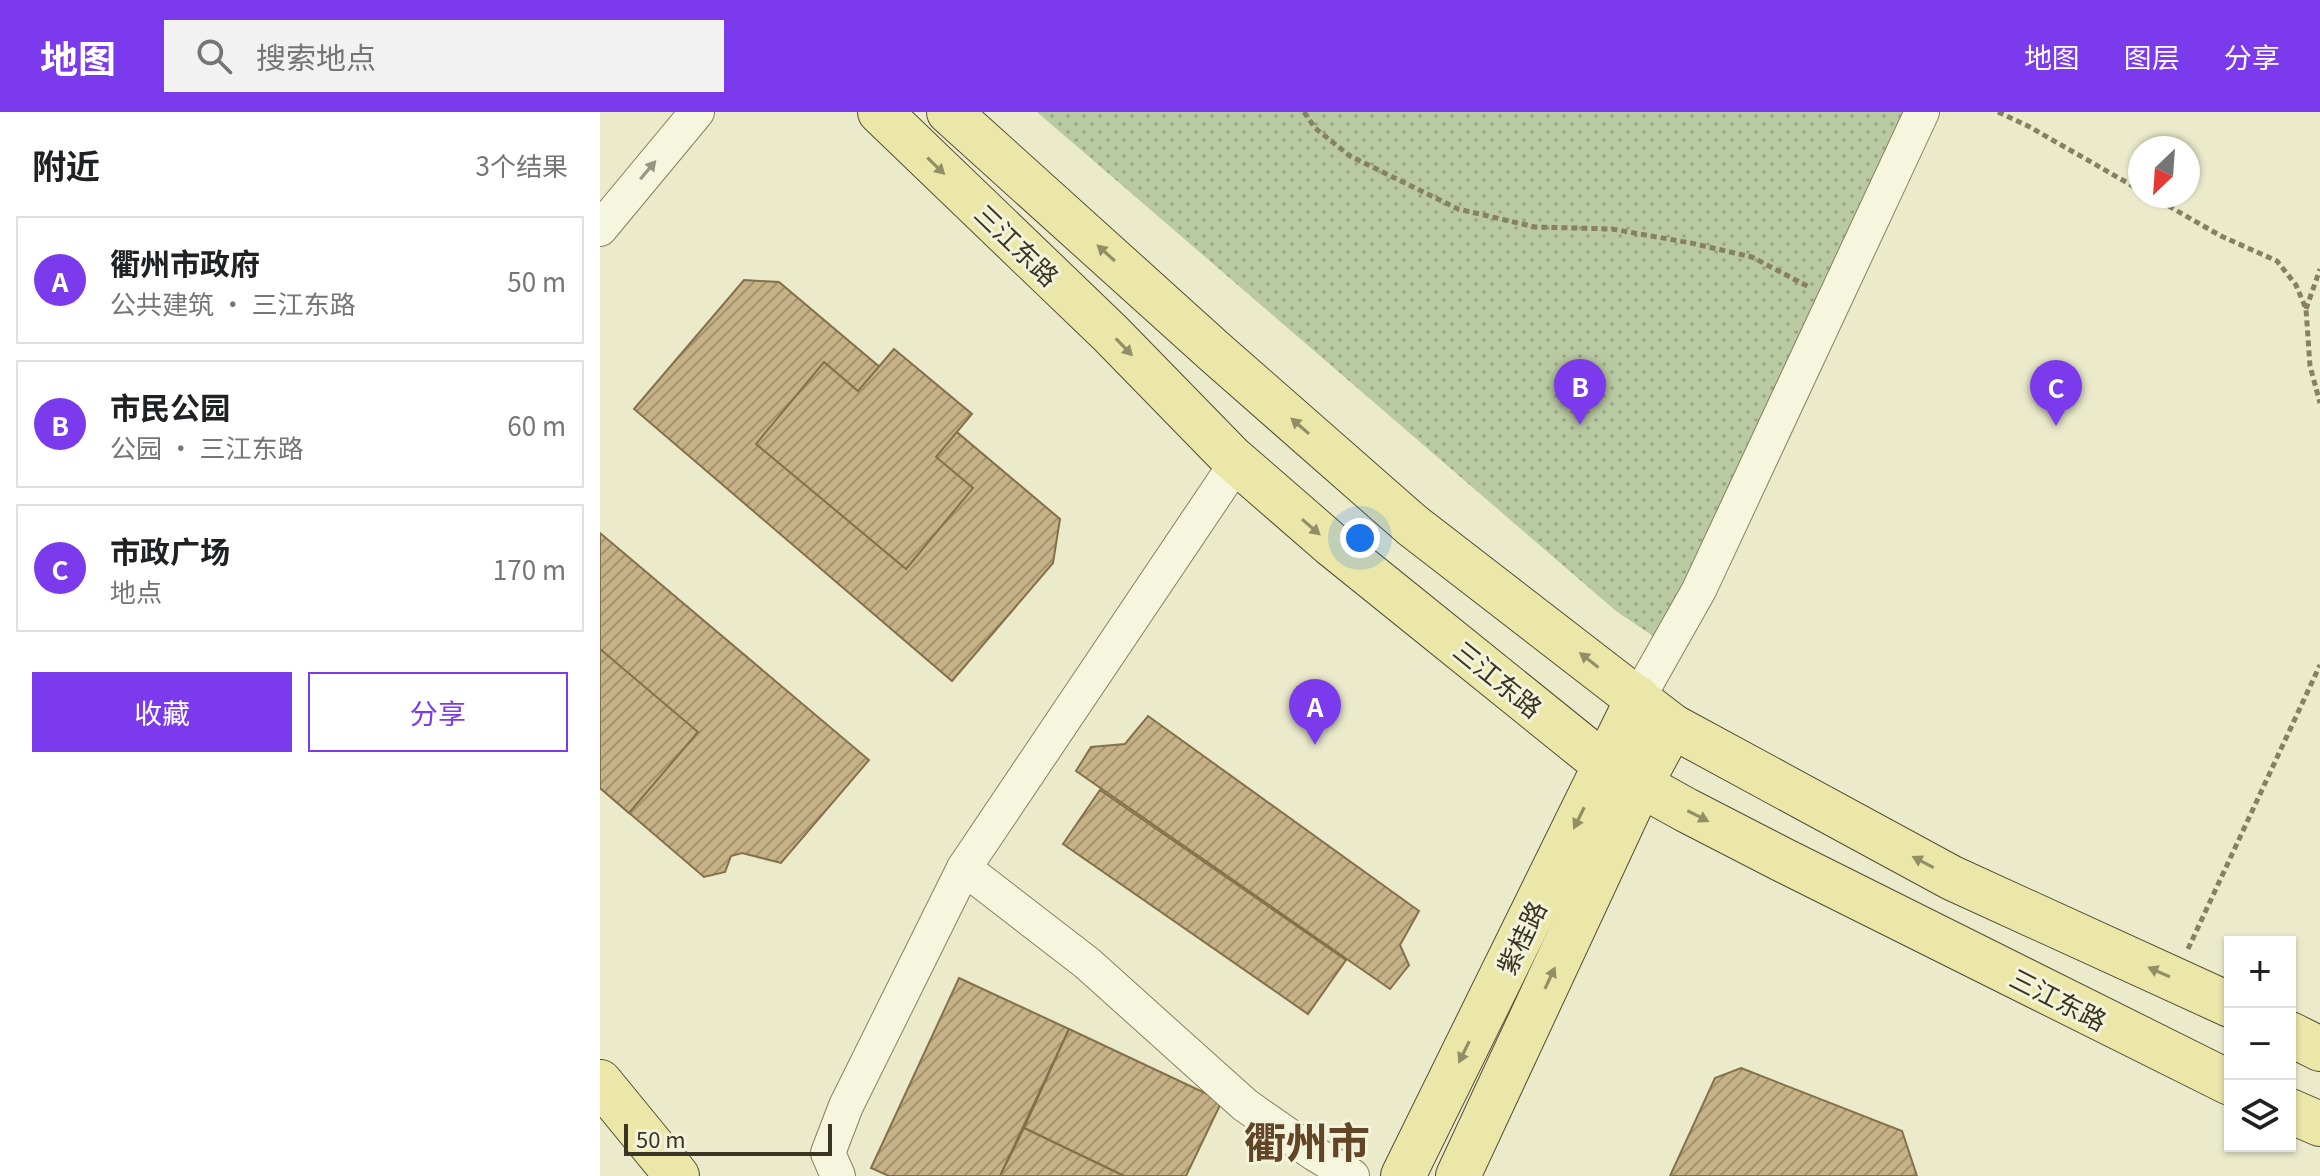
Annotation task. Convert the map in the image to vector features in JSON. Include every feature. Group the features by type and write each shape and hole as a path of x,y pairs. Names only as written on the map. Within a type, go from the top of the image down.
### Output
{"main road":[{"name":"三江东路","path":"880,112 1111,334 1237,462 1331,544 1623,775 1783,860 2224,1080"},
{"name":"三江东路","path":"949,112 1412,525 1672,726 1952,878 2224,1002"},
{"name":"紫桂路","path":"1458,1176 1623,775 1638,698"},
{"name":"紫桂路","path":"1403,1176 1623,775 1672,726"},
{"path":"2296,1037 2320,1049"},
{"path":"600,1082 677,1176"},
{"path":"2296,1114 2320,1124"}],"street":[{"path":"600,229 697,112"},
{"path":"1638,698 1699,590 1922,112"},
{"path":"838,1176 828,1153 846,1106 964,868 1237,462"},
{"path":"964,868 1087,963 1245,1105 1352,1176"}],"path":[{"path":"1304,112 1315,128 1350,156 1458,209 1535,227 1612,229 1752,257 1796,279 1833,303"},
{"path":"1998,112 2128,183"},
{"path":"2172,208 2221,236 2277,261 2296,285 2306,309 2310,366 2320,403"},
{"path":"2306,309 2320,269"},
{"path":"2174,979 2320,665"}],"green space":[{"path":"1037,112 1912,112 1656,638 1616,611"}],"building":[{"path":"744,280 779,282 1060,519 1053,563 952,681 634,409"},
{"path":"894,349 972,414 936,457 973,488 906,569 756,444 824,362 858,391"},
{"path":"600,533 869,760 781,863 742,853 731,856 725,872 704,877 600,788"},
{"path":"600,649 698,732 629,813 600,788"},
{"path":"1148,716 1419,911 1400,945 1409,965 1390,989 1076,771 1091,747 1125,744"},
{"path":"1100,790 1346,960 1308,1014 1063,844"},
{"path":"959,978 1069,1029 1000,1176 889,1176 871,1168"},
{"path":"1069,1029 1222,1101 1186,1176 1124,1176 1024,1128"},
{"path":"1741,1068 1902,1131 1917,1176 1670,1176 1715,1078"},
{"path":"1024,1128 1124,1176 1000,1176"}],"place":[{"name":"市民公园","path":"1580,425"},
{"name":"市政广场","path":"2056,426"},
{"name":"衢州市政府","path":"1315,745"}],"district":[{"name":"衢州市","path":"1307,1139"}]}
